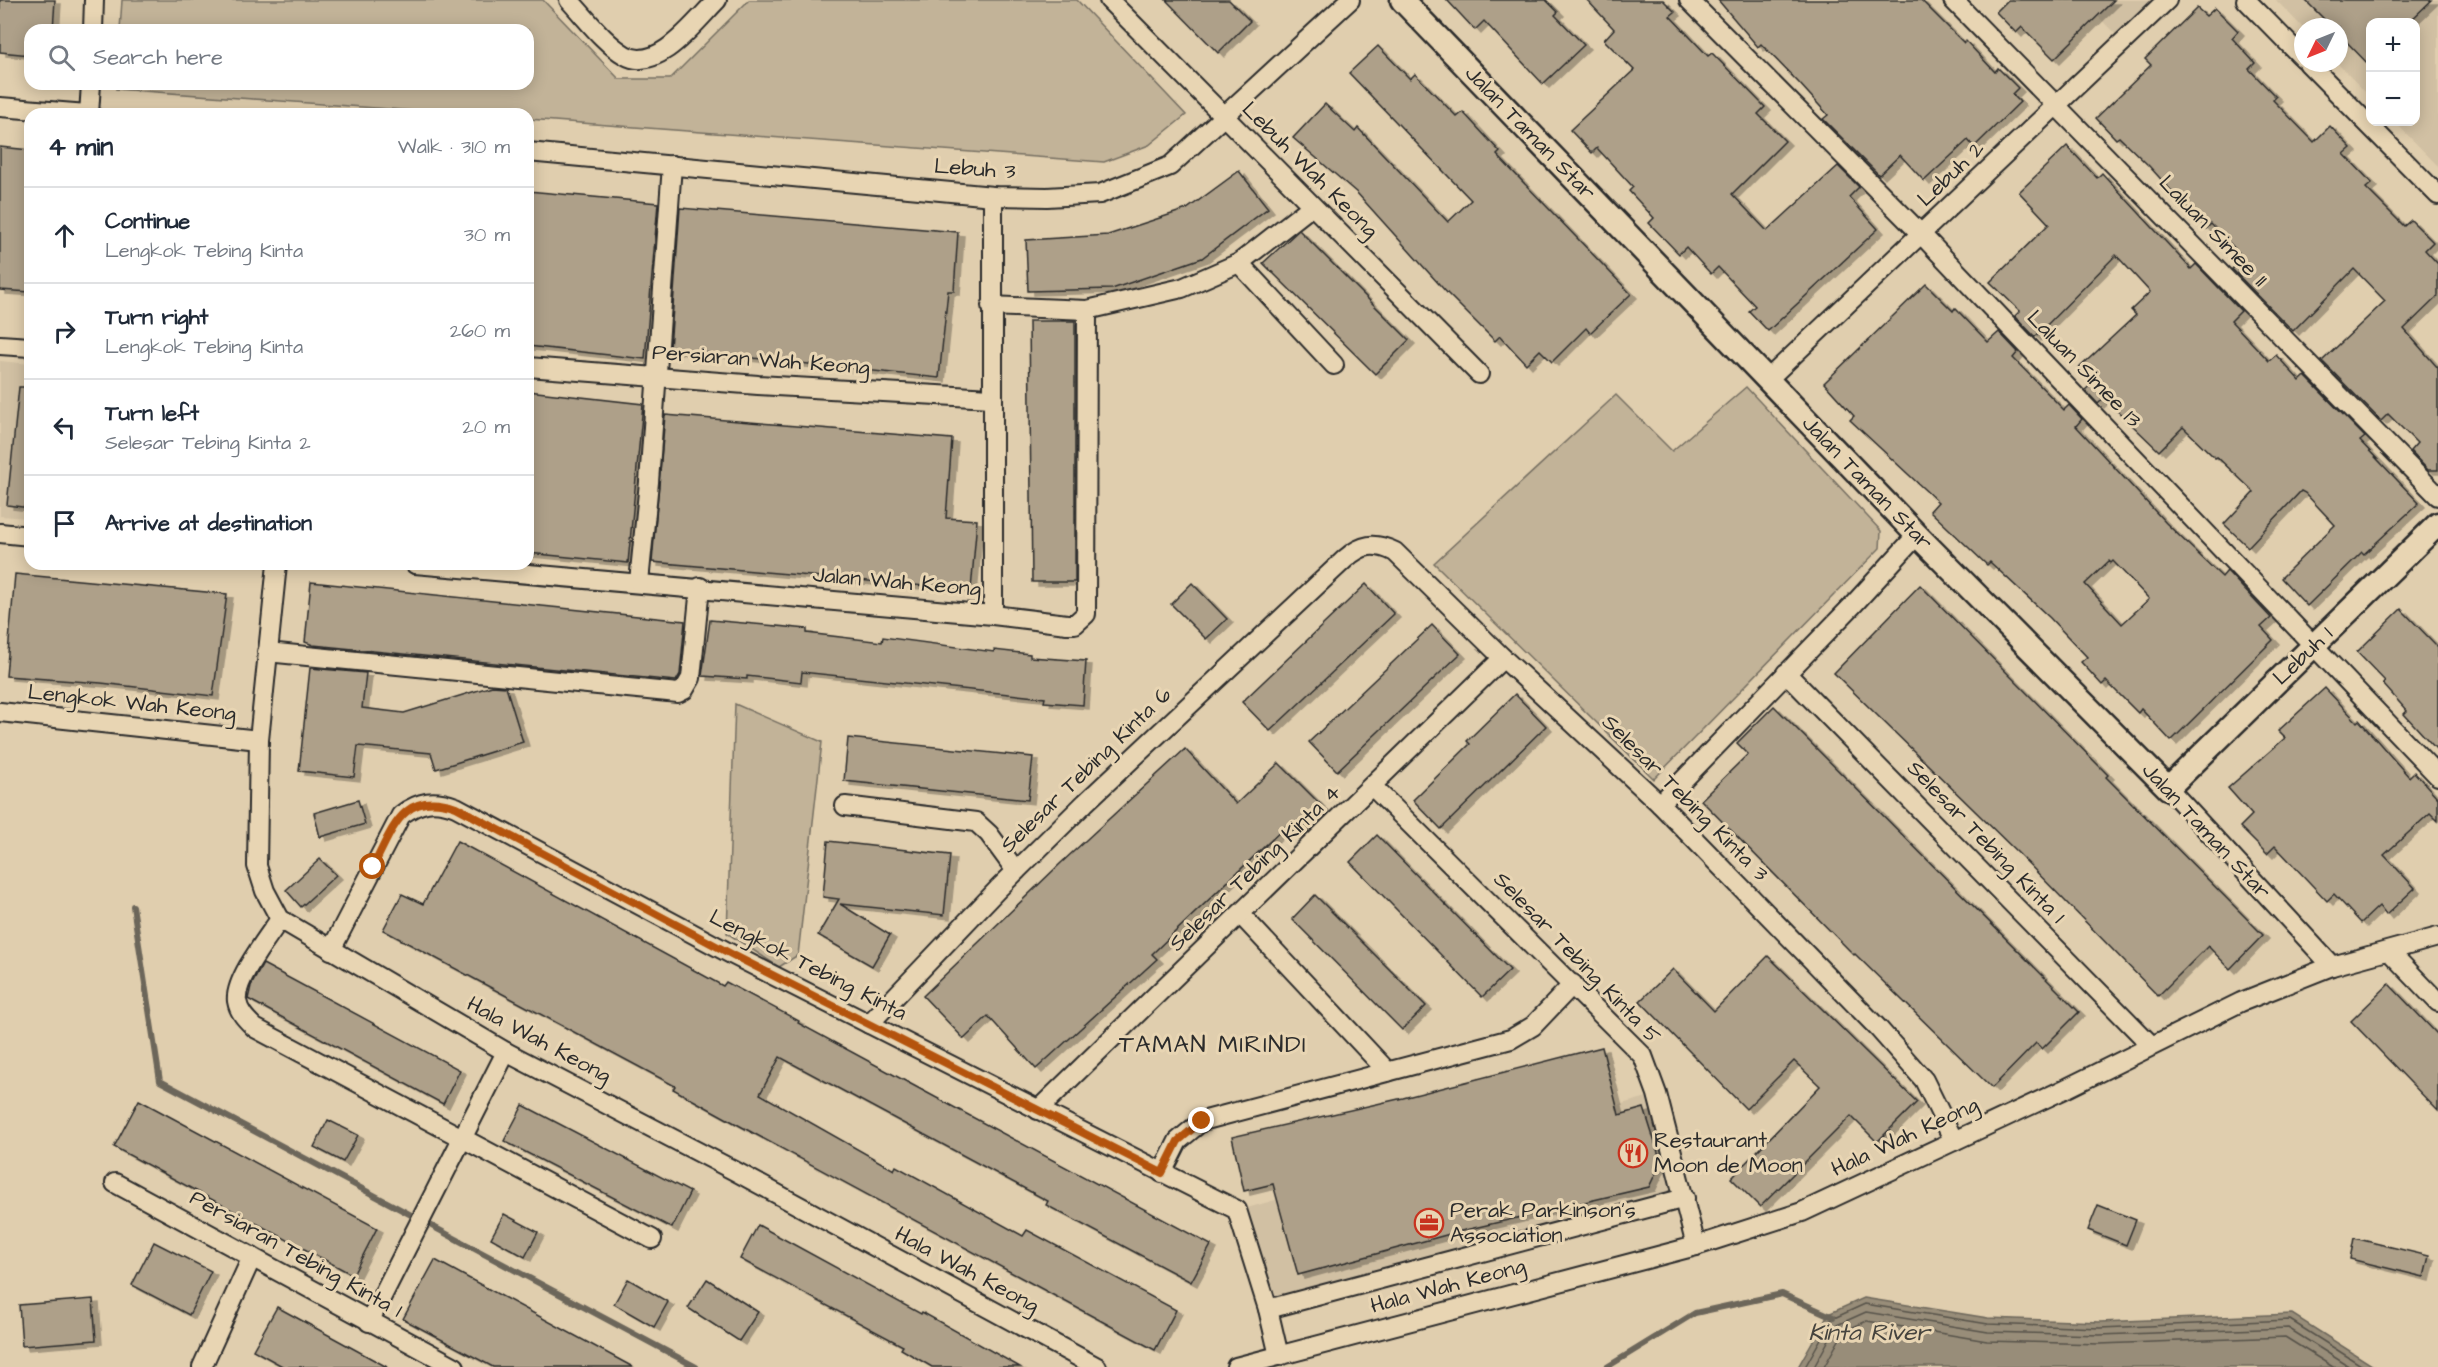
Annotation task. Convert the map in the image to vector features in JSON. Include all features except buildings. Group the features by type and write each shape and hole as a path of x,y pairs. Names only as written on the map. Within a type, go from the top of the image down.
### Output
{"street":[{"path":"93,24 94,0"},
{"path":"569,0 618,50 626,56 647,60 665,51 717,0"},
{"name":"Lebuh Wah Keong","path":"1109,0 1479,374"},
{"name":"Lebuh 3","path":"534,153 993,196 1047,197 1100,194 1170,166 1225,119 1350,0"},
{"name":"Jalan Taman Star","path":"1402,0 1917,535 2168,788 2332,966"},
{"name":"Laluan Simee 13","path":"1689,0 1922,235 2438,776"},
{"name":"Laluan Simee 11","path":"1953,0 2438,496"},
{"name":"Lebuh 2","path":"1767,380 2167,0"},
{"path":"2246,0 2294,49"},
{"path":"2317,72 2438,195"},
{"path":"89,108 90,90"},
{"path":"0,107 24,109"},
{"path":"639,582 650,482 672,165"},
{"name":"Jalan Wah Keong","path":"490,570 993,615 991,306 993,196"},
{"path":"991,306 1087,310 1182,288 1239,263 1312,206"},
{"path":"1239,263 1334,365"},
{"path":"993,615 1075,624 1086,614 1087,310"},
{"path":"0,345 24,347"},
{"name":"Persiaran Wah Keong","path":"534,368 656,378 991,398"},
{"name":"Lebuh 1","path":"2168,788 2438,524"},
{"path":"0,533 24,535"},
{"path":"1660,804 1917,535"},
{"name":"Selesar Tebing Kinta 3","path":"1345,560 1357,548 1369,544 1381,545 1395,552 1503,658 1660,804 1878,1028 1924,1080 1954,1141"},
{"name":"Selesar Tebing Kinta 6","path":"869,1024 1016,871 1345,560"},
{"path":"276,570 259,740 257,866 265,891 280,919 244,974 236,999 241,1013 255,1028 463,1136 652,1239"},
{"path":"267,652 678,693 684,690 691,678 700,587"},
{"name":"Selesar Tebing Kinta 4","path":"1038,1110 1373,787 1503,658"},
{"name":"Selesar Tebing Kinta 1","path":"1786,674 2151,1045"},
{"name":"Lengkok Wah Keong","path":"0,712 259,740"},
{"name":"Selesar Tebing Kinta 5","path":"1373,787 1573,984 1646,1062 1696,1246"},
{"name":"Lengkok Tebing Kinta","path":"331,950 401,815 413,806 427,802 442,802 456,807 733,955 1237,1210 1268,1309 1279,1356"},
{"path":"845,806 976,822 989,834 1016,871"},
{"path":"1241,915 1388,1072"},
{"name":"Hala Wah Keong","path":"280,919 506,1052 733,1170 1097,1367"},
{"name":"Hala Wah Keong","path":"1236,1367 1696,1246 1802,1212 2241,1002 2332,966 2390,952 2438,937"},
{"path":"2390,952 2438,1002"},
{"path":"1162,1173 1178,1141 1202,1121 1523,1034 1573,984"},
{"path":"369,1322 506,1052"},
{"name":"Persiaran Tebing Kinta 1","path":"115,1183 455,1367"},
{"path":"1268,1309 1684,1198"},
{"path":"202,1367 252,1257"}],"shaded area":[{"path":"122,0 543,0 619,79 670,79 749,0 1077,0 1186,115 1149,145 1104,162 534,119 534,108 375,108 130,90 534,90 534,24 120,24"},
{"path":"2082,0 2164,0 2121,40"},
{"path":"2276,0 2438,0 2438,166 2399,126 2420,126 2420,18 2366,18 2366,93 2346,72 2348,72 2348,18 2294,19"},
{"path":"0,361 24,363 24,518 0,516"},
{"path":"1746,387 1881,531 1880,548 1654,779 1434,563 1616,395 1672,451"},
{"path":"735,704 822,742 798,955 779,967 727,933"},
{"path":"1658,1094 1687,1202 1275,1301 1247,1208"}],"water":[{"name":"Kinta River","path":"1864,1298 1988,1318 2100,1322 2292,1314 2375,1367 1798,1367 1828,1314"}],"waterway":[{"path":"133,906 160,1081 696,1367"},
{"path":"1607,1367 1695,1313 1782,1294 1833,1317"}],"place":[{"name":"Restaurant Moon de Moon","path":"1633,1153"},
{"name":"Perak Parkinson's Association","path":"1429,1223"}],"district":[{"name":"TAMAN MIRINDI","path":"1213,1045"}],"route":[{"path":"373,867 401,815 413,806 427,802 442,802 456,807 822,1001 1162,1173 1178,1141 1202,1121"}]}
